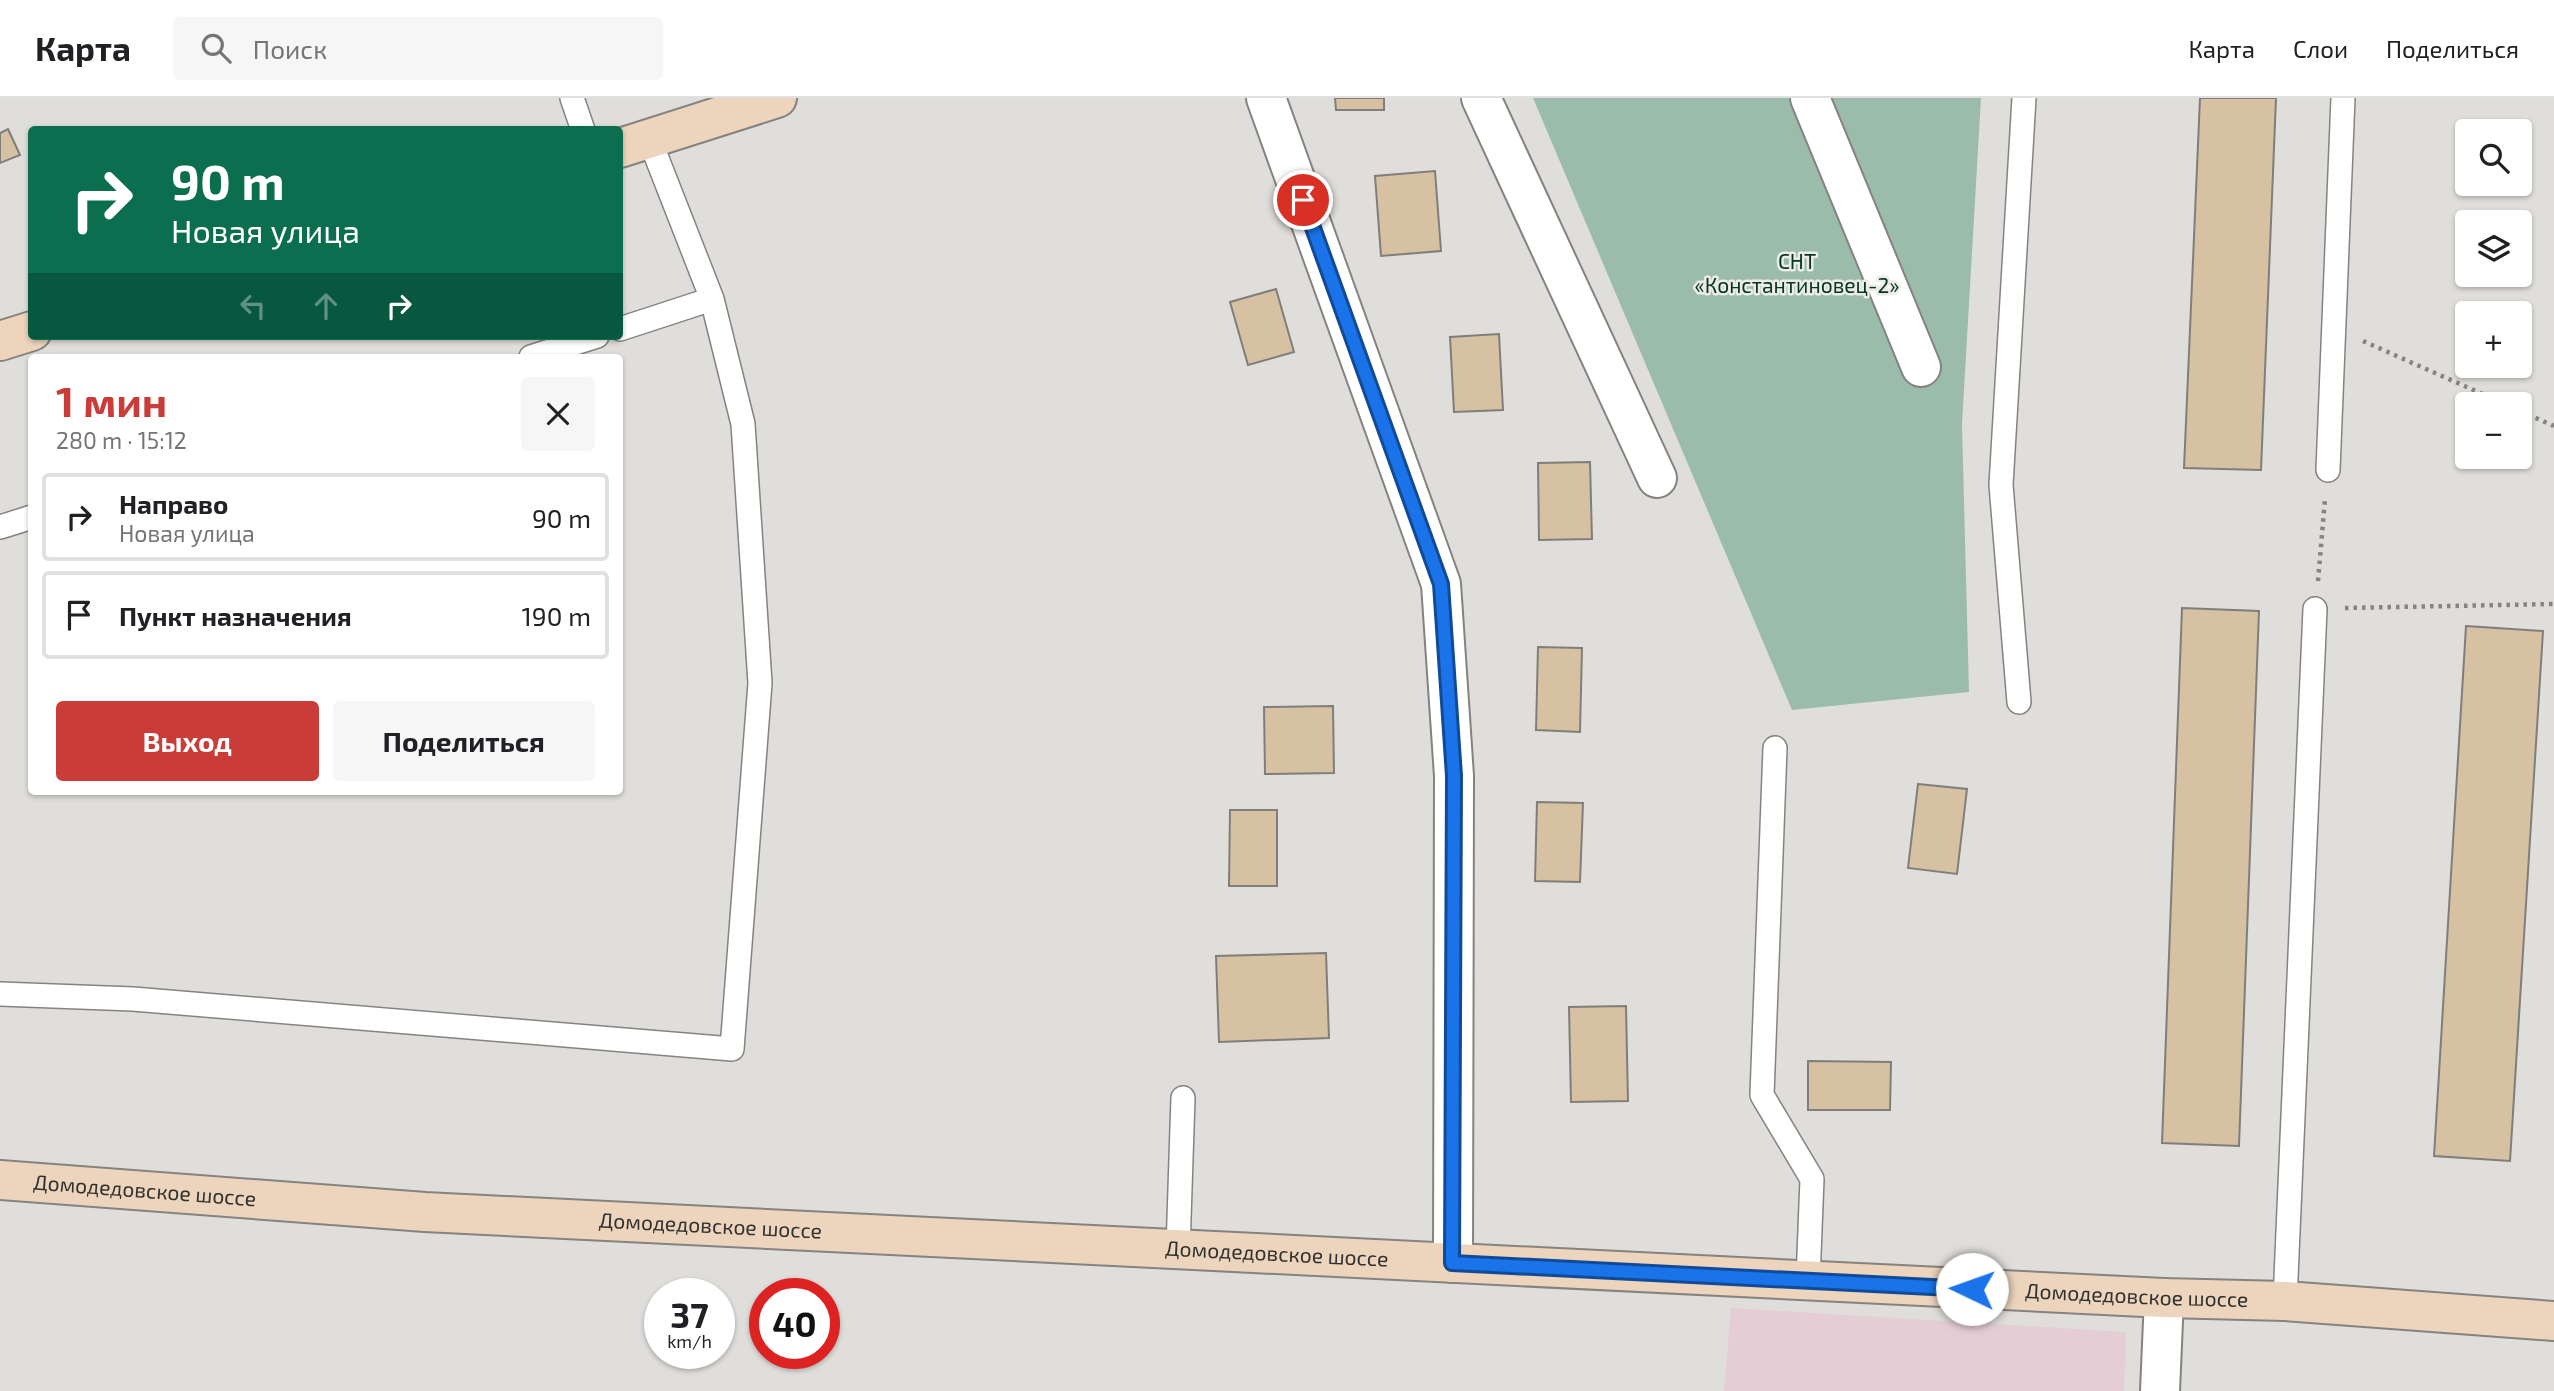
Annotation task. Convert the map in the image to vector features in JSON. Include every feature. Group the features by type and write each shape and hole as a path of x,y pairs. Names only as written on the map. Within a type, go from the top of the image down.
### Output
{"street":[{"path":"634,143 777,98"},
{"path":"1266,98 1441,584 1454,776 1452,1263"},
{"path":"1482,98 1657,478"},
{"path":"1810,98 1922,367"},
{"path":"0,341 28,332"},
{"name":"Домодедовское шоссе","path":"0,1180 425,1212 2164,1298 2285,1301 2554,1321"},
{"path":"2160,1391 2164,1298"}],"lane":[{"path":"572,98 582,126"},
{"path":"2020,702 2001,485 2024,98"},
{"path":"2328,470 2343,98"},
{"path":"0,994 133,999 732,1049 760,683 743,424 712,299 634,143"},
{"path":"623,328 712,299"},
{"path":"540,354 584,340"},
{"path":"0,527 28,518"},
{"path":"2285,1301 2315,609"},
{"path":"1775,748 1762,1095 1812,1179 1808,1280"},
{"path":"1178,1249 1183,1098"}],"path":[{"path":"2334,328 2478,392"},
{"path":"2532,416 2554,426"},
{"path":"2328,470 2315,609 2554,604"}],"shaded area":[{"path":"1731,1308 2126,1332 2124,1391 1724,1391"}],"green space":[{"name":"СНТ «Константиновец-2»","path":"1533,98 1981,98 1962,424 1969,692 1792,710"}],"building":[{"path":"1335,98 1384,98 1384,110 1336,110"},
{"path":"2200,98 2276,98 2261,470 2184,468"},
{"path":"8,129 20,155 0,163 0,133"},
{"path":"1435,171 1441,251 1381,256 1375,176"},
{"path":"1276,289 1294,352 1248,365 1230,302"},
{"path":"1499,334 1503,410 1454,412 1450,337"},
{"path":"1590,462 1592,539 1539,540 1538,463"},
{"path":"2182,608 2259,611 2239,1146 2162,1143"},
{"path":"2466,626 2543,631 2510,1161 2434,1156"},
{"path":"1538,647 1582,648 1580,732 1536,730"},
{"path":"1333,706 1334,773 1265,774 1264,707"},
{"path":"1918,784 1967,789 1957,874 1908,868"},
{"path":"1537,802 1583,803 1580,882 1535,881"},
{"path":"1230,810 1277,810 1277,886 1229,886"},
{"path":"1326,953 1329,1038 1219,1042 1216,956"},
{"path":"1626,1006 1628,1101 1571,1102 1569,1007"},
{"path":"1808,1061 1891,1062 1890,1110 1808,1110"}],"route":[{"path":"1303,200 1441,584 1454,776 1452,1263 1972,1289"}]}
